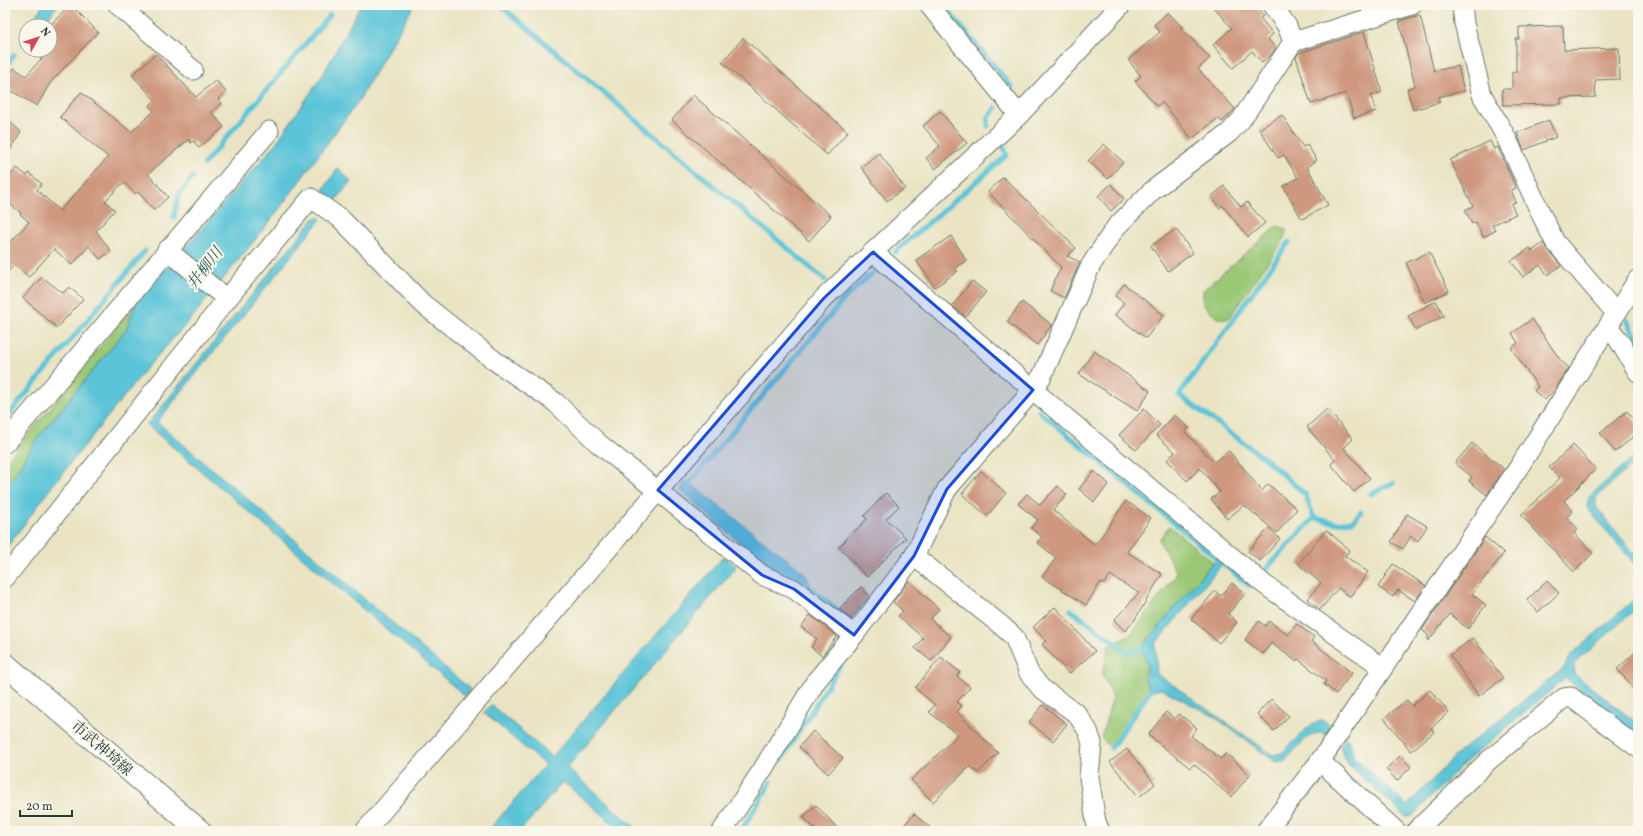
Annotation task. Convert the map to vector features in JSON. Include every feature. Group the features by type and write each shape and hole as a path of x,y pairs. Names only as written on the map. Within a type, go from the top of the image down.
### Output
{"main road":[{"name":"市武神埼線","path":"5,664 200,831"}],"street":[{"path":"118,5 193,70"},
{"path":"929,5 1019,115"},
{"path":"365,831 824,298 1019,115 1121,5"},
{"path":"1272,5 1287,26 1293,42"},
{"path":"722,831 763,769 816,681 854,635 914,556 947,489 1032,390 1042,376 1091,265 1116,227 1153,190 1229,134 1241,120 1293,42 1412,5"},
{"path":"1462,5 1464,23 1482,95 1505,135 1555,242 1612,320 1618,339 1638,372"},
{"path":"5,443 269,131"},
{"path":"5,578 227,299 311,198 341,219 423,304 495,361 555,402 598,443 762,575 794,588 854,635"},
{"path":"167,250 227,299"},
{"path":"872,252 1032,390 1265,585 1382,667"},
{"path":"1266,831 1320,761 1518,467 1638,279"},
{"path":"914,556 1014,637 1029,673 1041,688 1077,714 1088,731 1092,743 1089,777 1096,822 1100,831"},
{"path":"1416,831 1488,761 1564,698 1571,697 1638,748"},
{"path":"1320,761 1396,831"}],"highlighted area":[{"path":"873,252 1033,390 947,489 914,556 854,635 794,589 762,575 658,490 824,298"}],"green space":[{"path":"1277,226 1286,229 1285,238 1228,319 1218,318 1203,305 1203,290"},
{"path":"136,303 126,330 36,440 5,490 5,463"},
{"path":"1169,526 1213,562 1141,648 1148,665 1144,677 1150,691 1111,748 1101,738 1113,697 1102,674 1109,646 1129,636 1177,574 1159,540"}],"water":[{"path":"43,5 58,5 47,18 34,18"},
{"name":"井柳川","path":"361,5 414,5 359,100 274,216 195,314 145,370 53,485 5,550 5,490 36,440 126,330 136,303 274,146 322,76"},
{"path":"338,168 351,181 334,203 323,190"},
{"path":"319,217 321,219 157,422 470,689 465,696 147,425 313,219"},
{"path":"1638,453 1638,459 1596,498 1596,507 1638,558 1638,568 1587,508 1589,497"},
{"path":"686,480 806,574 812,589 774,570 742,545 679,489"},
{"path":"1219,555 1225,561 1155,644 1157,674 1273,755 1282,753 1308,727 1322,720 1331,726 1327,734 1315,734 1303,741 1284,762 1274,761 1213,716 1162,689 1150,691 1144,677 1148,665 1141,648"},
{"path":"723,557 729,560 736,567 567,768 639,831 622,831 563,782 520,831 488,831 545,765 484,713 491,705 552,757"},
{"path":"1638,596 1638,607 1574,664 1574,674 1638,724 1638,735 1565,678 1460,767 1412,816 1406,817 1346,762 1340,746 1346,738 1350,743 1354,757 1407,806 1459,752 1564,668 1571,655"}],"building":[{"path":"71,5 98,32 50,83 37,106 5,87 5,84 14,68 26,76 42,58 58,58 57,18"},
{"path":"1211,5 1254,5 1263,16 1260,18 1273,34 1268,39 1276,48 1270,56 1262,63 1252,51 1233,68 1213,45 1232,28"},
{"path":"1168,12 1210,58 1198,69 1235,109 1222,122 1218,118 1192,139 1162,102 1157,106 1135,81 1141,76 1128,60 1160,32 1154,25"},
{"path":"1420,15 1434,71 1458,66 1464,91 1438,97 1440,102 1413,110 1407,89 1415,86 1399,21"},
{"path":"1563,26 1564,50 1619,48 1620,79 1595,80 1596,97 1561,98 1561,104 1503,105 1502,89 1512,89 1512,72 1516,72 1516,39 1519,39 1519,27"},
{"path":"1364,32 1382,92 1371,96 1376,111 1354,118 1346,93 1311,104 1296,57 1299,53"},
{"path":"743,38 848,132 827,155 722,62"},
{"path":"156,54 196,97 216,80 226,92 218,99 222,103 211,112 224,127 199,148 194,141 191,143 189,139 148,174 168,197 154,210 138,192 135,194 124,182 105,201 115,210 96,231 111,251 100,259 89,246 72,265 54,249 29,277 14,265 5,275 5,248 29,222 20,214 21,213 5,200 5,182 17,168 27,176 29,173 42,184 37,190 60,211 108,157 60,117 81,92 131,132 154,111 149,106 155,100 132,75"},
{"path":"693,95 831,216 809,241 672,120"},
{"path":"940,111 967,143 935,169 926,158 940,146 923,126"},
{"path":"1282,115 1303,147 1307,145 1317,160 1307,167 1328,205 1302,219 1283,186 1298,178 1284,155 1278,158 1259,129"},
{"path":"5,117 21,132 5,159"},
{"path":"1549,120 1556,137 1524,150 1517,133"},
{"path":"1490,141 1494,149 1498,147 1516,188 1511,190 1516,202 1511,204 1516,214 1492,225 1495,231 1483,237 1476,222 1472,224 1465,210 1473,206 1450,160"},
{"path":"1104,144 1123,162 1108,179 1088,161"},
{"path":"879,153 905,188 887,201 861,167"},
{"path":"1003,177 1076,248 1067,256 1080,262 1064,298 1050,291 1061,267 988,192"},
{"path":"1111,184 1124,199 1111,211 1098,196"},
{"path":"1224,186 1241,207 1247,202 1265,223 1248,237 1222,205 1220,208 1211,197"},
{"path":"1176,229 1193,253 1168,271 1151,246"},
{"path":"951,236 964,256 963,257 967,260 955,268 958,271 935,287 916,260"},
{"path":"1543,243 1561,266 1547,275 1540,265 1523,277 1511,261 1530,248 1532,251"},
{"path":"1429,252 1449,291 1425,303 1406,263"},
{"path":"42,277 63,293 69,287 83,299 57,328 23,298"},
{"path":"972,281 986,292 966,317 952,306"},
{"path":"1124,284 1164,315 1146,338 1115,315 1124,303 1115,296"},
{"path":"1436,301 1444,316 1416,330 1408,316"},
{"path":"1022,302 1052,325 1037,345 1007,322"},
{"path":"1532,319 1561,361 1569,368 1556,388 1545,400 1534,391 1538,387 1511,348 1518,343 1512,333"},
{"path":"1094,351 1150,391 1137,411 1079,374"},
{"path":"1144,409 1160,425 1136,450 1119,435"},
{"path":"1327,409 1353,439 1344,448 1370,478 1354,492 1331,464 1335,460 1307,427"},
{"path":"1627,411 1638,424 1638,433 1615,452 1600,433"},
{"path":"1175,415 1189,428 1185,432 1214,462 1229,451 1262,491 1268,484 1297,509 1277,533 1244,505 1227,519 1211,499 1220,492 1200,468 1187,481 1167,460 1175,452 1156,435"},
{"path":"1472,443 1504,469 1487,495 1469,481 1472,477 1455,463"},
{"path":"1573,445 1596,469 1564,501 1573,511 1567,517 1578,529 1574,533 1593,553 1574,572 1521,515 1560,478 1549,467"},
{"path":"981,471 1006,493 987,516 962,494"},
{"path":"1094,471 1109,484 1094,502 1079,489"},
{"path":"1058,486 1067,495 1053,510 1095,545 1126,501 1151,518 1127,552 1162,574 1134,621 1125,631 1114,620 1139,593 1110,575 1104,584 1101,582 1086,605 1042,577 1056,558 1037,542 1042,537 1031,528 1038,520 1018,504 1027,494 1040,505"},
{"path":"886,493 899,506 886,519 906,538 867,577 839,547 867,519 864,516"},
{"path":"1407,514 1427,526 1418,541 1411,536 1403,549 1391,542"},
{"path":"1269,528 1280,539 1260,561 1248,551"},
{"path":"1326,530 1350,550 1345,556 1368,572 1350,597 1338,588 1320,610 1308,599 1321,583 1298,564"},
{"path":"1485,537 1504,553 1472,594 1486,605 1468,629 1450,614 1428,641 1428,635 1422,630"},
{"path":"1393,564 1426,586 1415,601 1398,590 1393,597 1378,587"},
{"path":"909,581 939,609 930,619 951,637 931,661 915,648 923,638 898,616 903,611 893,602"},
{"path":"1547,581 1559,593 1538,612 1527,600"},
{"path":"1232,583 1245,594 1228,614 1237,622 1219,643 1191,619 1215,591 1221,596"},
{"path":"861,587 869,596 851,619 839,609"},
{"path":"1055,607 1095,651 1069,674 1042,644 1046,641 1033,627"},
{"path":"810,615 837,636 822,656 811,647 817,639 801,627"},
{"path":"1259,621 1265,626 1269,621 1288,635 1297,624 1314,637 1311,641 1352,673 1336,694 1324,684 1326,681 1298,659 1296,661 1271,643 1263,654 1245,640"},
{"path":"1473,638 1503,678 1479,696 1450,655"},
{"path":"1638,650 1638,693 1617,669"},
{"path":"941,657 960,672 957,676 970,687 957,702 962,706 957,712 998,753 978,773 970,766 933,802 911,780 958,735 929,712 935,705 915,688"},
{"path":"1430,690 1449,712 1431,728 1434,732 1411,751 1384,718 1407,700 1412,706"},
{"path":"1271,699 1289,716 1274,731 1257,714"},
{"path":"1043,705 1067,724 1053,741 1029,722"},
{"path":"1166,712 1175,719 1179,714 1197,728 1191,736 1221,759 1226,753 1250,775 1231,797 1194,764 1190,768 1148,735"},
{"path":"813,731 843,758 828,774 799,747"},
{"path":"1127,749 1155,784 1139,797 1110,762"},
{"path":"1400,756 1411,767 1397,781 1386,769"},
{"path":"816,805 840,831 817,831 803,817"},
{"path":"914,814 934,831 899,831"}],"waterway":[{"path":"500,5 825,280"},
{"path":"943,5 1012,87"},
{"path":"204,164 330,15"},
{"path":"5,67 14,55"},
{"path":"988,126 988,118 996,108"},
{"path":"895,252 1007,155 1003,146"},
{"path":"174,218 179,194 193,177"},
{"path":"1289,242 1179,395 1263,457 1305,494 1314,518"},
{"path":"5,419 145,251"},
{"path":"690,482 845,298 875,271"},
{"path":"1627,320 1638,340"},
{"path":"1039,411 1250,586"},
{"path":"1371,494 1393,483"},
{"path":"1266,569 1314,518 1336,523 1353,521 1361,512"},
{"path":"812,589 851,621"},
{"path":"1071,610 1129,653 1141,648"},
{"path":"781,760 841,664"},
{"path":"1111,748 1150,691"},
{"path":"741,831 771,782"}]}
